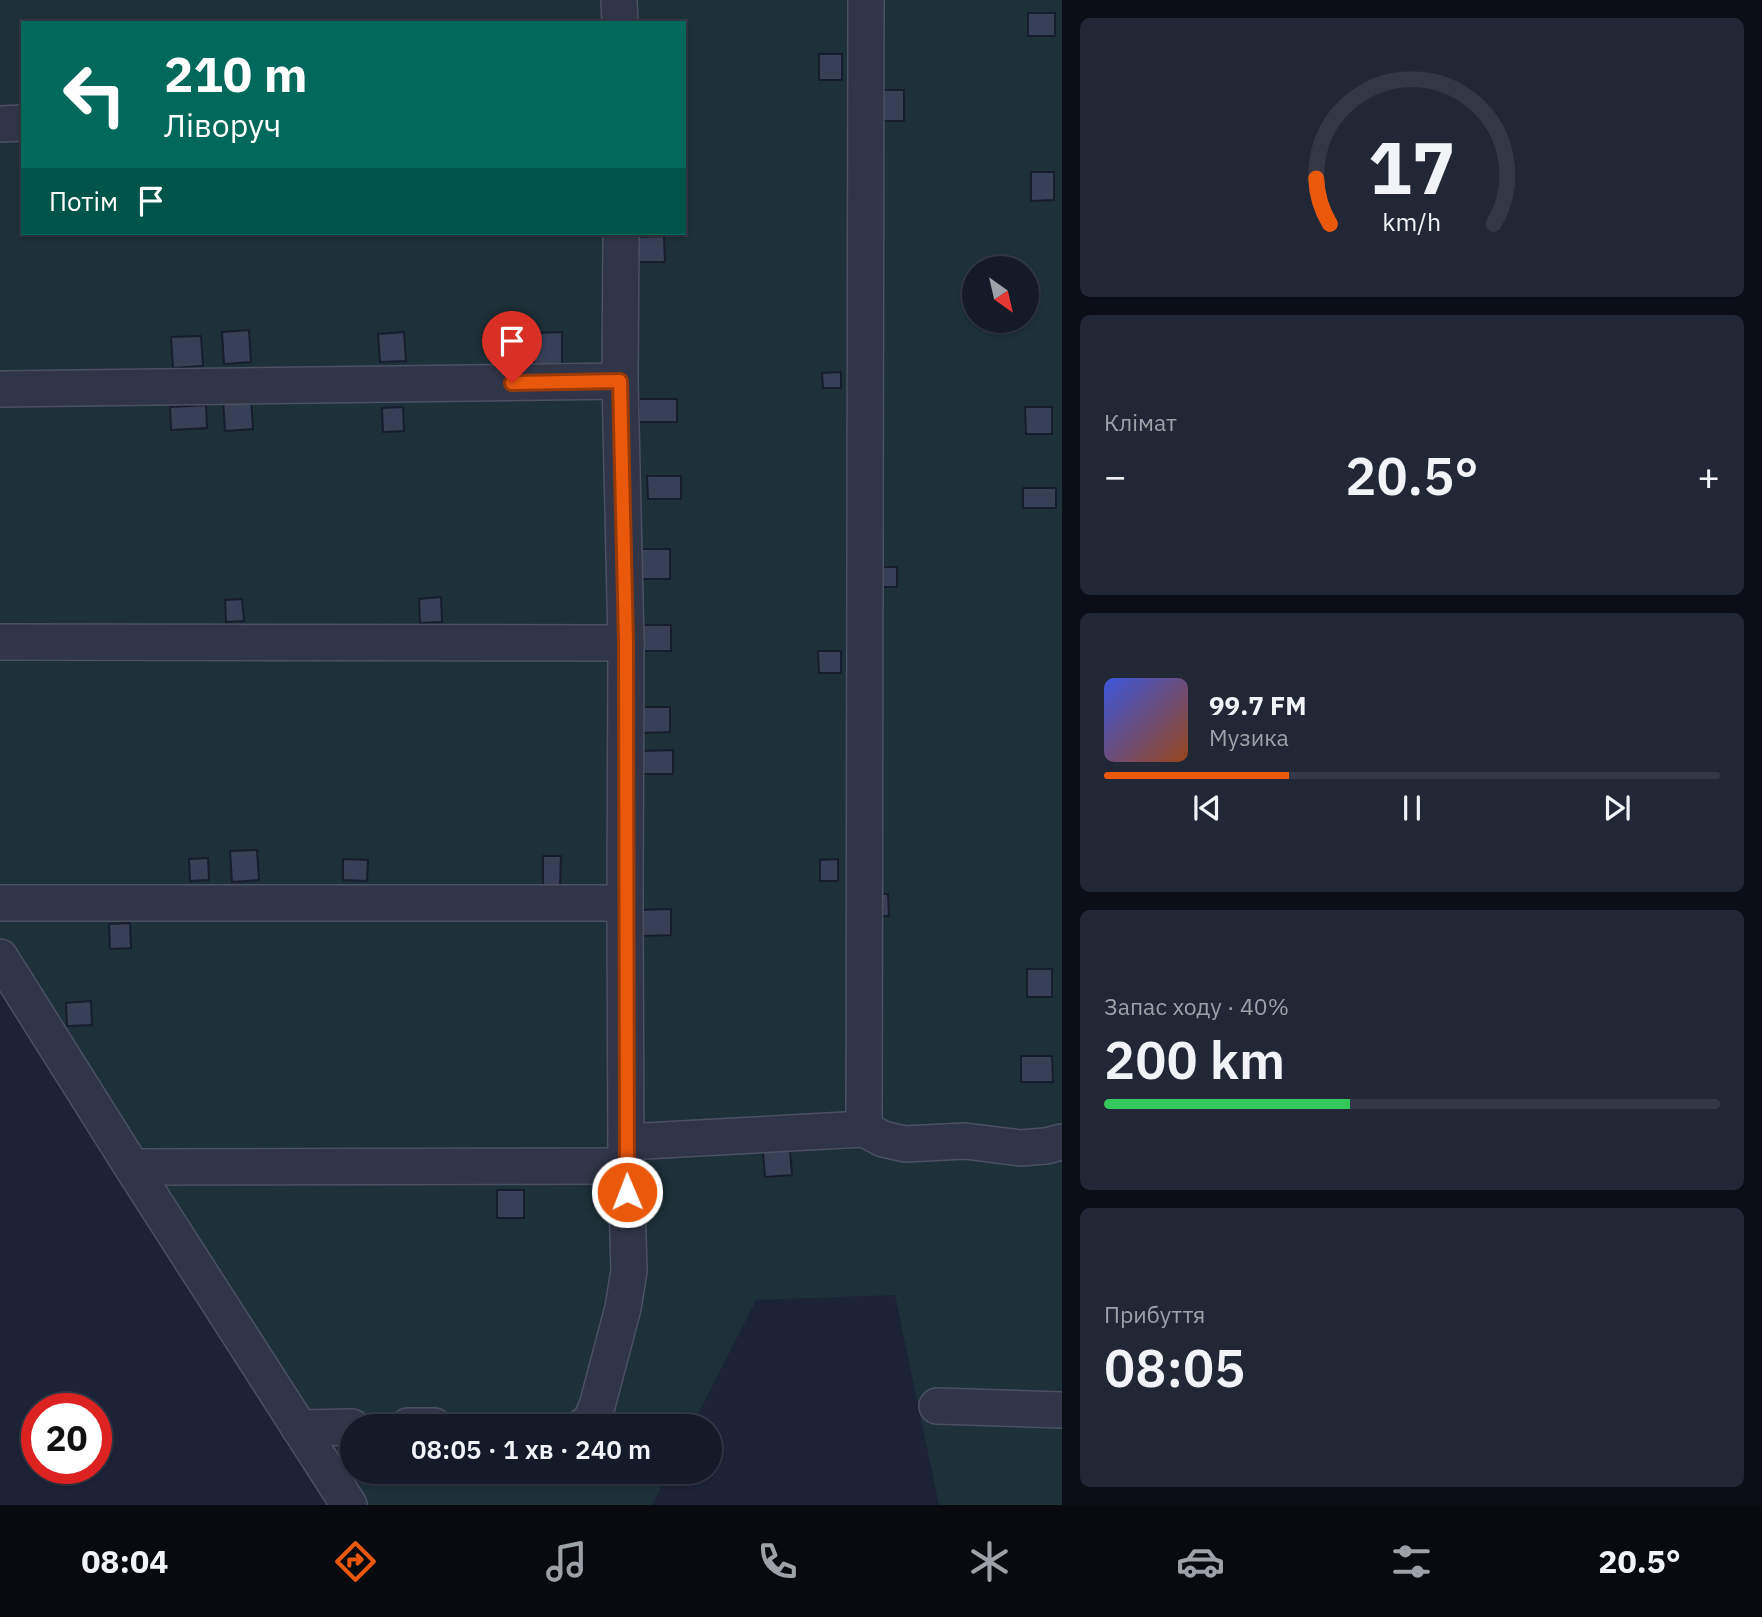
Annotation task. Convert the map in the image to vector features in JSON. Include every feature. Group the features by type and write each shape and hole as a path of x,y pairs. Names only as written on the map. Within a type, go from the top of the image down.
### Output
{"lane":[{"path":"619,0 620,21"},
{"path":"864,1129 866,0"},
{"path":"0,124 21,124"},
{"path":"593,1414 623,1308 629,1271 626,1154 626,643 620,381 621,235"},
{"path":"0,388 620,381"},
{"path":"0,642 626,643"},
{"path":"0,903 625,903"},
{"path":"0,957 349,1505"},
{"path":"132,1167 626,1154 864,1129 883,1139 905,1144 965,1142 1020,1148 1062,1142"},
{"path":"937,1406 1062,1410"},
{"path":"299,1428 340,1427"}],"shaded area":[{"path":"0,0 1062,0 1062,1505 939,1505 895,1295 756,1300 698,1414 340,1414 340,1484 663,1484 652,1505 343,1505 0,957"}],"building":[{"path":"1028,13 1055,13 1055,36 1028,36"},
{"path":"819,54 842,54 842,80 819,80"},
{"path":"877,90 904,90 904,121 877,121"},
{"path":"1031,172 1054,172 1054,200 1031,201"},
{"path":"664,236 665,262 636,262 636,237"},
{"path":"249,330 251,362 224,364 222,332"},
{"path":"404,332 406,361 380,362 378,334"},
{"path":"562,332 562,364 534,364 534,333"},
{"path":"495,333 522,333 522,363 495,363"},
{"path":"201,336 203,366 173,368 171,337"},
{"path":"841,372 841,388 823,388 822,373"},
{"path":"251,398 253,429 225,431 223,399"},
{"path":"639,399 677,399 677,422 639,422"},
{"path":"206,405 207,428 171,430 170,407"},
{"path":"403,407 404,431 383,432 382,408"},
{"path":"1025,407 1052,407 1052,434 1026,434"},
{"path":"647,476 681,476 681,499 648,499"},
{"path":"1023,488 1056,488 1056,508 1023,508"},
{"path":"641,549 670,549 670,579 641,579"},
{"path":"880,567 897,567 897,587 880,587"},
{"path":"441,597 442,622 420,623 419,599"},
{"path":"242,599 244,621 226,622 225,600"},
{"path":"643,625 671,625 671,651 643,651"},
{"path":"818,651 841,651 841,673 819,673"},
{"path":"640,707 670,707 670,732 640,733"},
{"path":"673,750 673,774 643,774 642,751"},
{"path":"257,850 259,880 232,882 230,851"},
{"path":"543,856 561,856 560,886 543,886"},
{"path":"208,858 209,880 190,881 189,859"},
{"path":"343,859 368,860 367,881 343,880"},
{"path":"838,859 838,881 820,881 820,860"},
{"path":"874,894 888,894 889,916 874,916"},
{"path":"671,909 671,935 641,936 641,910"},
{"path":"130,923 131,948 110,949 109,924"},
{"path":"1027,969 1052,969 1052,997 1027,997"},
{"path":"91,1001 92,1025 67,1026 66,1003"},
{"path":"1021,1056 1052,1056 1053,1082 1021,1082"},
{"path":"790,1150 792,1175 765,1177 763,1152"},
{"path":"497,1190 524,1190 524,1218 497,1218"}],"route":[{"path":"512,383 620,381 626,643 627,1192"}]}
